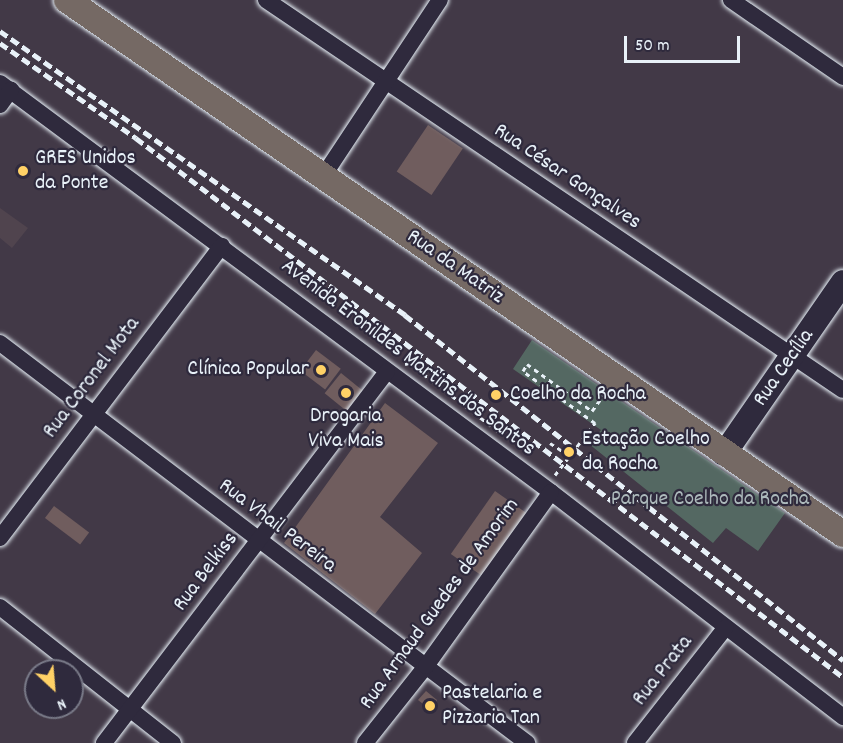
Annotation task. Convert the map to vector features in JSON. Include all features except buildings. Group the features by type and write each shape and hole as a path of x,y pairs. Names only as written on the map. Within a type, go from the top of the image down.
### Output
{"main road":[{"name":"Rua da Matriz","path":"67,0 843,534"}],"street":[{"name":"Rua César Gonçalves","path":"266,0 384,82 843,390"},
{"path":"324,175 440,0"},
{"path":"731,0 843,78"},
{"path":"0,105 5,86"},
{"name":"Avenida Eronildes Martins dos Santos","path":"5,86 551,492 843,717"},
{"name":"Rua Coronel Mota","path":"0,538 222,246"},
{"name":"Rua Cecília","path":"724,454 843,282"},
{"name":"Rua Vhail Pereira","path":"0,343 94,412 258,540 527,743"},
{"name":"Rua Belkiss","path":"104,743 387,371"},
{"name":"Rua Arnaud Guedes de Amorim","path":"365,743 426,666 551,492"},
{"path":"0,607 173,743"},
{"name":"Rua Prata","path":"635,743 726,627"}],"path":[{"path":"555,475 595,423 523,370 526,364 592,411 616,379"},
{"path":"550,443 570,456"}],"shaded area":[{"path":"0,208 28,228 12,248 0,238"}],"green space":[{"name":"Parque Coelho da Rocha","path":"532,340 785,513 758,551 726,528 713,543 589,444 601,430 513,369"}],"railway":[{"path":"0,31 405,315 843,660"},
{"path":"0,43 136,138 843,677"}],"place":[{"name":"GRES Unidos da Ponte","path":"23,171"},
{"name":"Clínica Popular","path":"321,370"},
{"name":"Drogaria Viva Mais","path":"346,393"},
{"name":"Coelho da Rocha","path":"496,395"},
{"name":"Estação Coelho da Rocha","path":"569,452"},
{"name":"Pastelaria e Pizzaria Tan","path":"430,706"}]}
